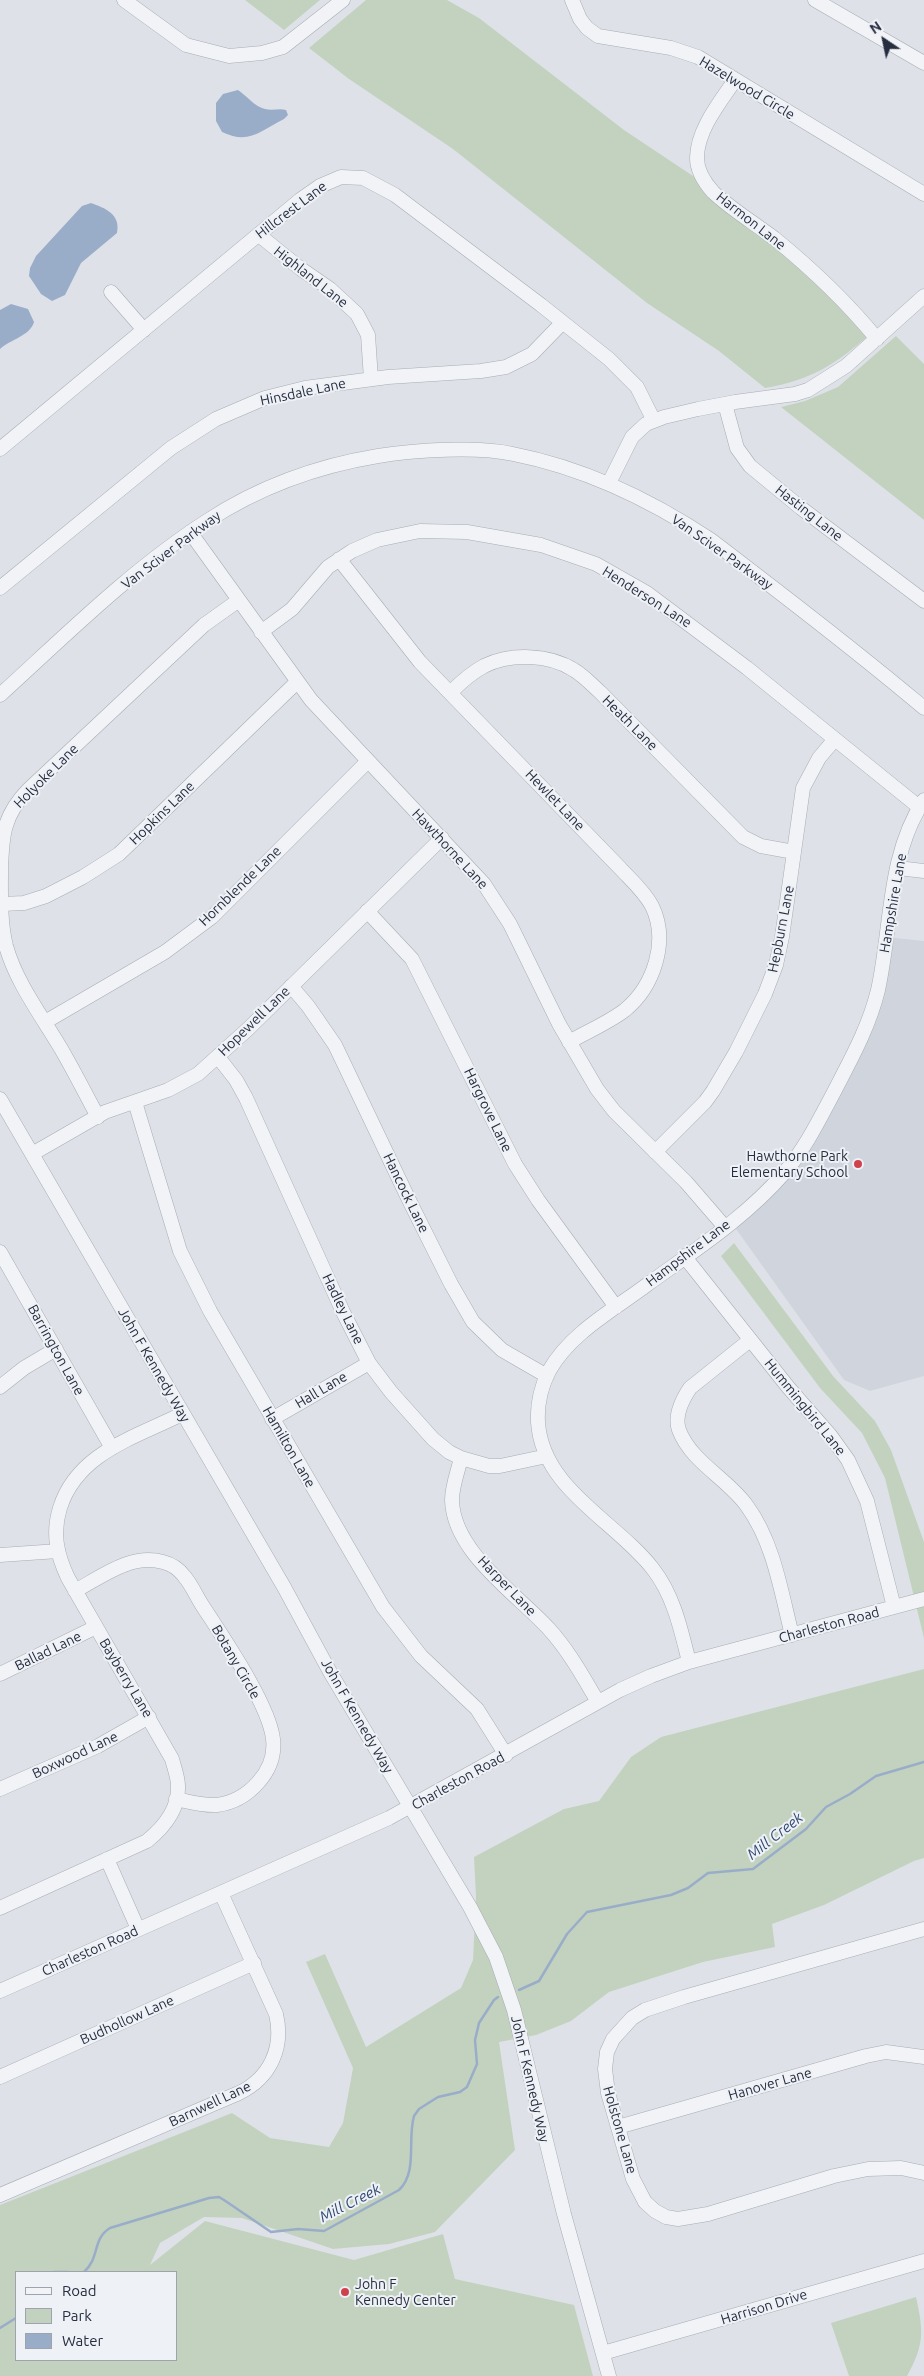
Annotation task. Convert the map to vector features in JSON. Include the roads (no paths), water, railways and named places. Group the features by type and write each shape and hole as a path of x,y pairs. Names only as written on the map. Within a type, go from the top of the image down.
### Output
{"street":[{"path":"124,0 186,45 229,56 262,53 283,47 343,0"},
{"name":"Hazelwood Circle","path":"572,0 580,19 587,28 598,36 685,52 710,64 924,194"},
{"path":"815,0 924,63"},
{"name":"Harmon Lane","path":"735,80 711,117 698,147 699,170 705,182 723,200 818,276 853,311 877,339"},
{"name":"Hillcrest Lane","path":"0,449 320,186 341,177 363,178 405,202 458,244 541,304 562,323 609,359 629,378 642,395 654,421"},
{"name":"Highland Lane","path":"259,235 301,269 330,289 357,314 368,335 371,379"},
{"path":"111,292 144,330"},
{"path":"608,483 632,437 646,424 725,404 795,394 808,390 836,374 924,296"},
{"name":"Hinsdale Lane","path":"0,588 171,448 216,419 246,405 278,394 332,383 506,367 532,354 562,323"},
{"name":"Hasting Lane","path":"725,404 737,448 750,466 801,508 924,601"},
{"name":"Van Sciver Parkway","path":"0,696 89,614 190,532 233,505 292,478 339,464 392,454 460,451 512,453 608,483 667,514 711,541 833,633 924,708"},
{"name":"Henderson Lane","path":"261,632 292,609 318,577 339,558 377,540 413,532 452,531 483,533 541,544 582,558 621,577 684,620 922,804"},
{"name":"Hawthorne Lane","path":"190,532 297,682 321,712 479,878 502,910 569,1042 605,1101 694,1191 724,1226"},
{"name":"Hewlet Lane","path":"339,558 420,662 638,887 652,907 659,932 657,956 654,968 643,990 636,1000 618,1015 569,1042"},
{"name":"Holyoke Lane","path":"98,1117 11,959 4,932 2,904 3,834 6,822 18,800 204,625 239,600"},
{"name":"Heath Lane","path":"450,693 482,667 493,662 516,657 562,664 582,676 600,693 743,836 761,846 794,852"},
{"name":"Hopkins Lane","path":"2,904 24,903 46,896 83,878 119,854 297,682"},
{"name":"Hepburn Lane","path":"655,1152 705,1102 728,1066 755,1016 771,980 780,951 803,788 819,758 836,739"},
{"name":"Hornblende Lane","path":"45,1022 165,952 200,926 222,907 368,761"},
{"name":"Hampshire Lane","path":"689,1662 671,1598 660,1579 636,1551 566,1486 547,1456 540,1438 538,1410 540,1396 547,1376 557,1359 571,1344 616,1307 751,1206 775,1183 796,1157 815,1128 856,1051 869,1020 878,986 898,868 905,840 922,804"},
{"name":"Hopewell Lane","path":"32,1154 98,1117 183,1082 218,1057 442,838"},
{"path":"898,868 924,872"},
{"name":"Hargrove Lane","path":"367,911 412,959 425,981 481,1100 522,1177 616,1307"},
{"name":"Hancock Lane","path":"291,986 308,1006 335,1045 405,1194 465,1310 492,1342 547,1376"},
{"name":"Hadley Lane","path":"218,1057 236,1080 246,1098 337,1300 382,1381 425,1430 449,1452 461,1458 489,1466 500,1466 547,1456"},
{"name":"John F Kennedy Way","path":"0,1099 470,1907 496,1957 506,1982 564,2214 609,2376"},
{"name":"Hamilton Lane","path":"136,1102 185,1263 210,1311 392,1620 421,1656 477,1709 506,1755"},
{"name":"Barrington Lane","path":"0,1253 112,1448"},
{"name":"Hummingbird Lane","path":"684,1256 702,1276 750,1340 830,1434 856,1473 867,1500 894,1607"},
{"path":"750,1340 690,1388 684,1397 677,1420 679,1429 688,1446 738,1495 754,1517 774,1565 792,1635"},
{"path":"0,1387 20,1371 56,1349"},
{"name":"Hall Lane","path":"272,1418 370,1362"},
{"name":"Bayberry Lane","path":"0,1908 141,1844 157,1833 172,1812 178,1786 172,1758 62,1566 56,1534 57,1515 66,1490 82,1469 112,1448 182,1414"},
{"name":"Harper Lane","path":"461,1458 452,1497 452,1509 464,1536 492,1574 566,1648 598,1702"},
{"path":"0,1555 58,1551"},
{"name":"Botany Circle","path":"75,1591 130,1563 153,1560 176,1568 192,1587 260,1702 270,1726 273,1750 265,1774 257,1784 238,1798 217,1805 176,1800"},
{"name":"Charleston Road","path":"0,1991 411,1808 598,1702 650,1676 689,1662 924,1599"},
{"name":"Ballad Lane","path":"0,1674 96,1628"},
{"name":"Boxwood Lane","path":"0,1789 98,1746 149,1717"},
{"path":"107,1859 138,1929"},
{"name":"Barnwell Lane","path":"0,2195 239,2093 254,2085 271,2064 278,2046 279,2029 276,2014 222,1893"},
{"name":"Holstone Lane","path":"924,1929 645,2010 632,2018 613,2039 606,2060 606,2079 633,2179 645,2202 655,2211 666,2217 678,2219 739,2206 834,2176 868,2169 901,2168 924,2174"},
{"name":"Budhollow Lane","path":"0,2077 254,1963"},
{"name":"Hanover Lane","path":"618,2127 866,2056 886,2052 924,2057"},
{"name":"Harrison Drive","path":"603,2353 924,2260"}],"water":[{"path":"238,90 261,108 286,110 288,115 261,132 247,137 231,136 222,132 216,121 216,103 223,94"},
{"path":"91,203 102,207 114,216 118,226 117,233 81,263 65,295 52,301 41,294 29,276 30,268 36,256 82,206"},
{"path":"11,304 28,309 34,322 29,331 0,349 0,310"}],"waterway":[{"name":"Mill Creek","path":"519,1990 539,1981 567,1934 587,1912 671,1895 688,1888 708,1873 753,1869 806,1829 826,1807 850,1794 876,1776 924,1762"},
{"name":"Mill Creek","path":"85,2271 92,2261 104,2232 110,2228 209,2198 219,2197 271,2232 298,2229 324,2231 399,2190 405,2183 410,2165 414,2116 419,2109 438,2097 460,2092 467,2087 477,2064 475,2040 479,2023 498,1997"},
{"name":"Mill Creek","path":"0,2328 15,2319"}],"place":[{"name":"Hawthorne Park Elementary School","path":"858,1164"},
{"name":"John F Kennedy Center","path":"345,2292"}]}
